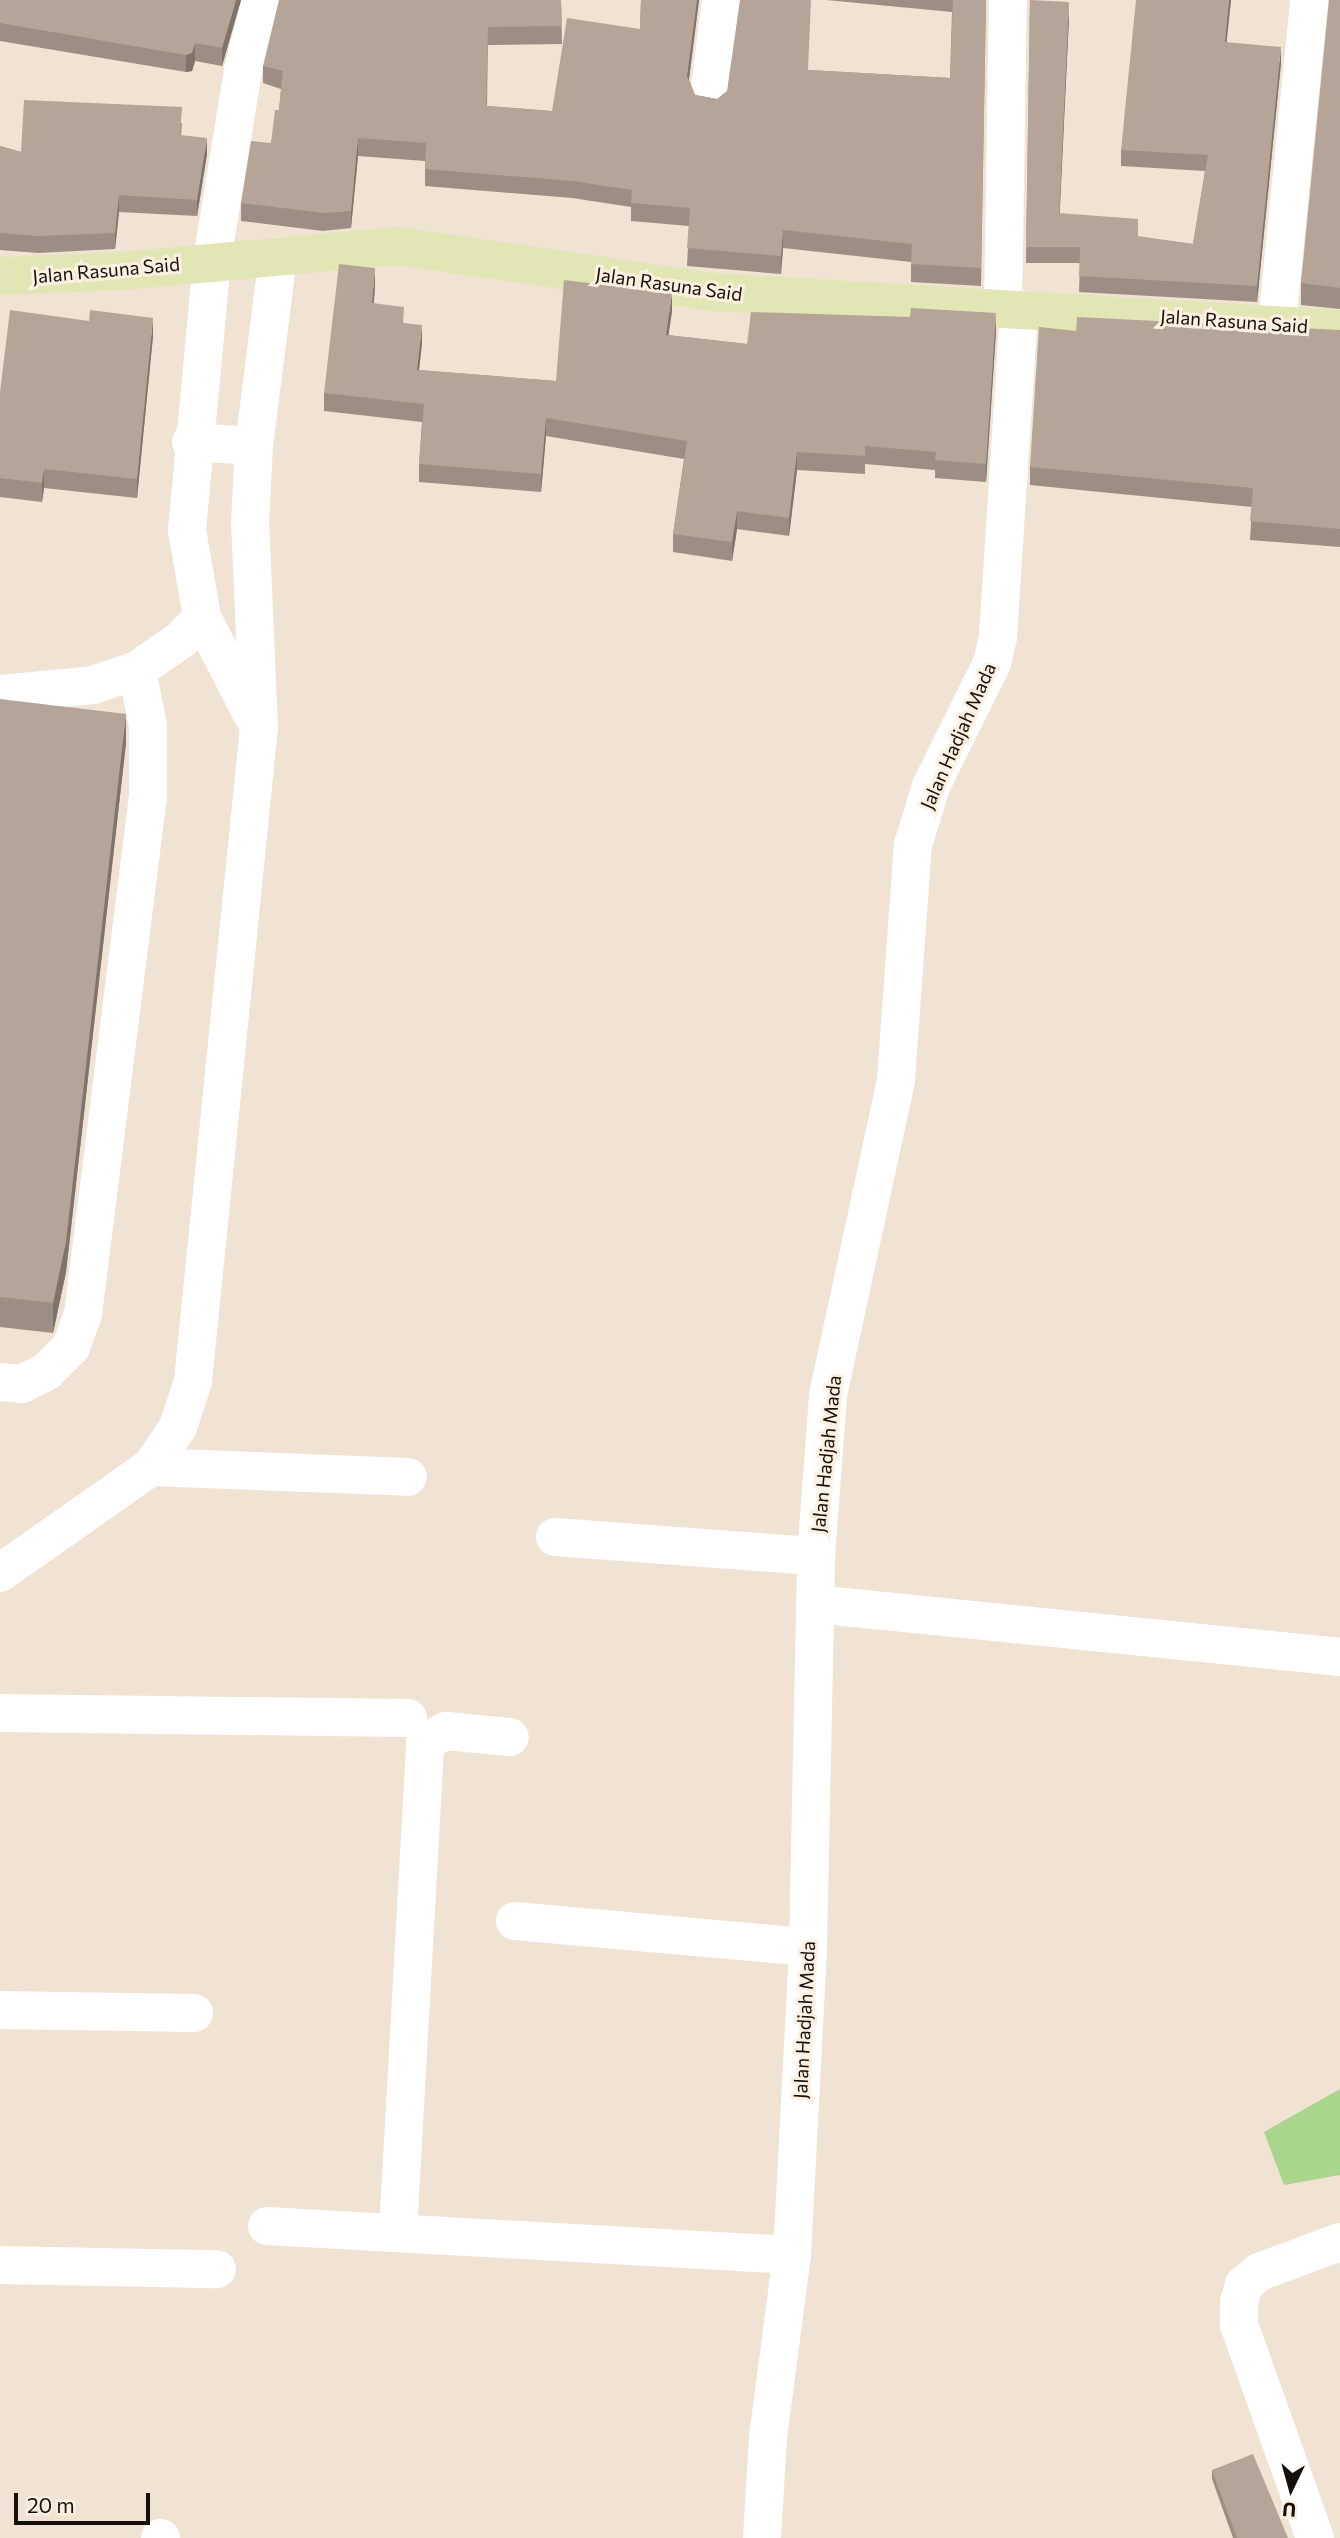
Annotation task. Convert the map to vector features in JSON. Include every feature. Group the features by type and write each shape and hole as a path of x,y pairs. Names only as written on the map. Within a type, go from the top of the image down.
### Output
{"main road":[{"name":"Jalan Rasuna Said","path":"0,276 97,273 212,260 398,246 714,292 1277,323 1340,329"}],"street":[{"path":"259,727 202,617 187,530 191,442 212,260 243,70 261,0"},
{"path":"709,96 721,0"},
{"name":"Jalan Hadjah Mada","path":"762,2538 768,2437 792,2255 808,1947 816,1556 828,1395 896,1080 913,845 931,786 992,663 998,636 1011,309 1008,0"},
{"path":"1277,323 1309,0"},
{"path":"0,1573 151,1466 178,1427 193,1381 259,727 251,583 254,446 278,257"},
{"path":"191,442 254,446"},
{"path":"0,694 93,685 137,670 182,639 202,617"},
{"path":"0,1382 22,1384 47,1371 71,1346 83,1314 148,796 148,726 137,670"},
{"path":"151,1466 408,1477"},
{"path":"555,1537 816,1556"},
{"path":"815,1604 1340,1657"},
{"path":"0,1713 408,1718"},
{"path":"398,2231 425,1742 446,1731 510,1738"},
{"path":"515,1921 808,1947"},
{"path":"0,2010 194,2013"},
{"path":"267,2226 398,2231 792,2255"},
{"path":"1315,2538 1239,2325 1239,2302 1244,2285 1259,2272 1340,2242"},
{"path":"0,2265 217,2269"}],"green space":[{"path":"1340,2089 1340,2175 1284,2185 1264,2132"}],"building":[{"path":"0,0 236,0 222,48 195,43 192,53 186,55 0,23"},
{"path":"279,0 561,0 562,26 488,27 486,106 552,111 567,18 640,29 641,0 697,0 687,76 695,95 717,99 727,91 740,0 811,0 808,70 950,78 953,0 986,0 981,268 911,264 912,244 783,230 781,256 687,248 690,208 631,203 632,190 572,181 425,169 426,143 358,138 351,211 323,213 241,203 251,141 271,143 275,110 279,110 283,71 263,66"},
{"path":"1030,0 1069,2 1059,213 1138,219 1138,236 1193,244 1208,155 1121,150 1136,0 1229,0 1225,42 1281,47 1257,286 1079,276 1080,247 1026,247"},
{"path":"1329,0 1340,0 1340,288 1301,283"},
{"path":"24,100 182,107 180,135 207,138 197,200 119,195 115,233 38,236 0,233 0,146 21,152"},
{"path":"339,264 375,268 372,303 404,307 403,323 422,325 417,370 556,381 564,280 672,293 666,335 747,344 751,312 910,317 911,308 996,313 986,464 935,460 936,452 865,446 865,456 797,452 789,518 737,511 732,542 673,534 687,441 546,418 541,474 419,464 424,404 324,393"},
{"path":"10,310 89,321 90,310 153,318 137,479 44,469 42,483 0,478 0,392"},
{"path":"1077,317 1340,330 1340,529 1250,521 1253,488 1030,467 1039,327 1076,331"},
{"path":"0,699 126,714 66,1242 53,1303 0,1297"},
{"path":"1253,2454 1288,2538 1237,2538 1212,2470"}]}
